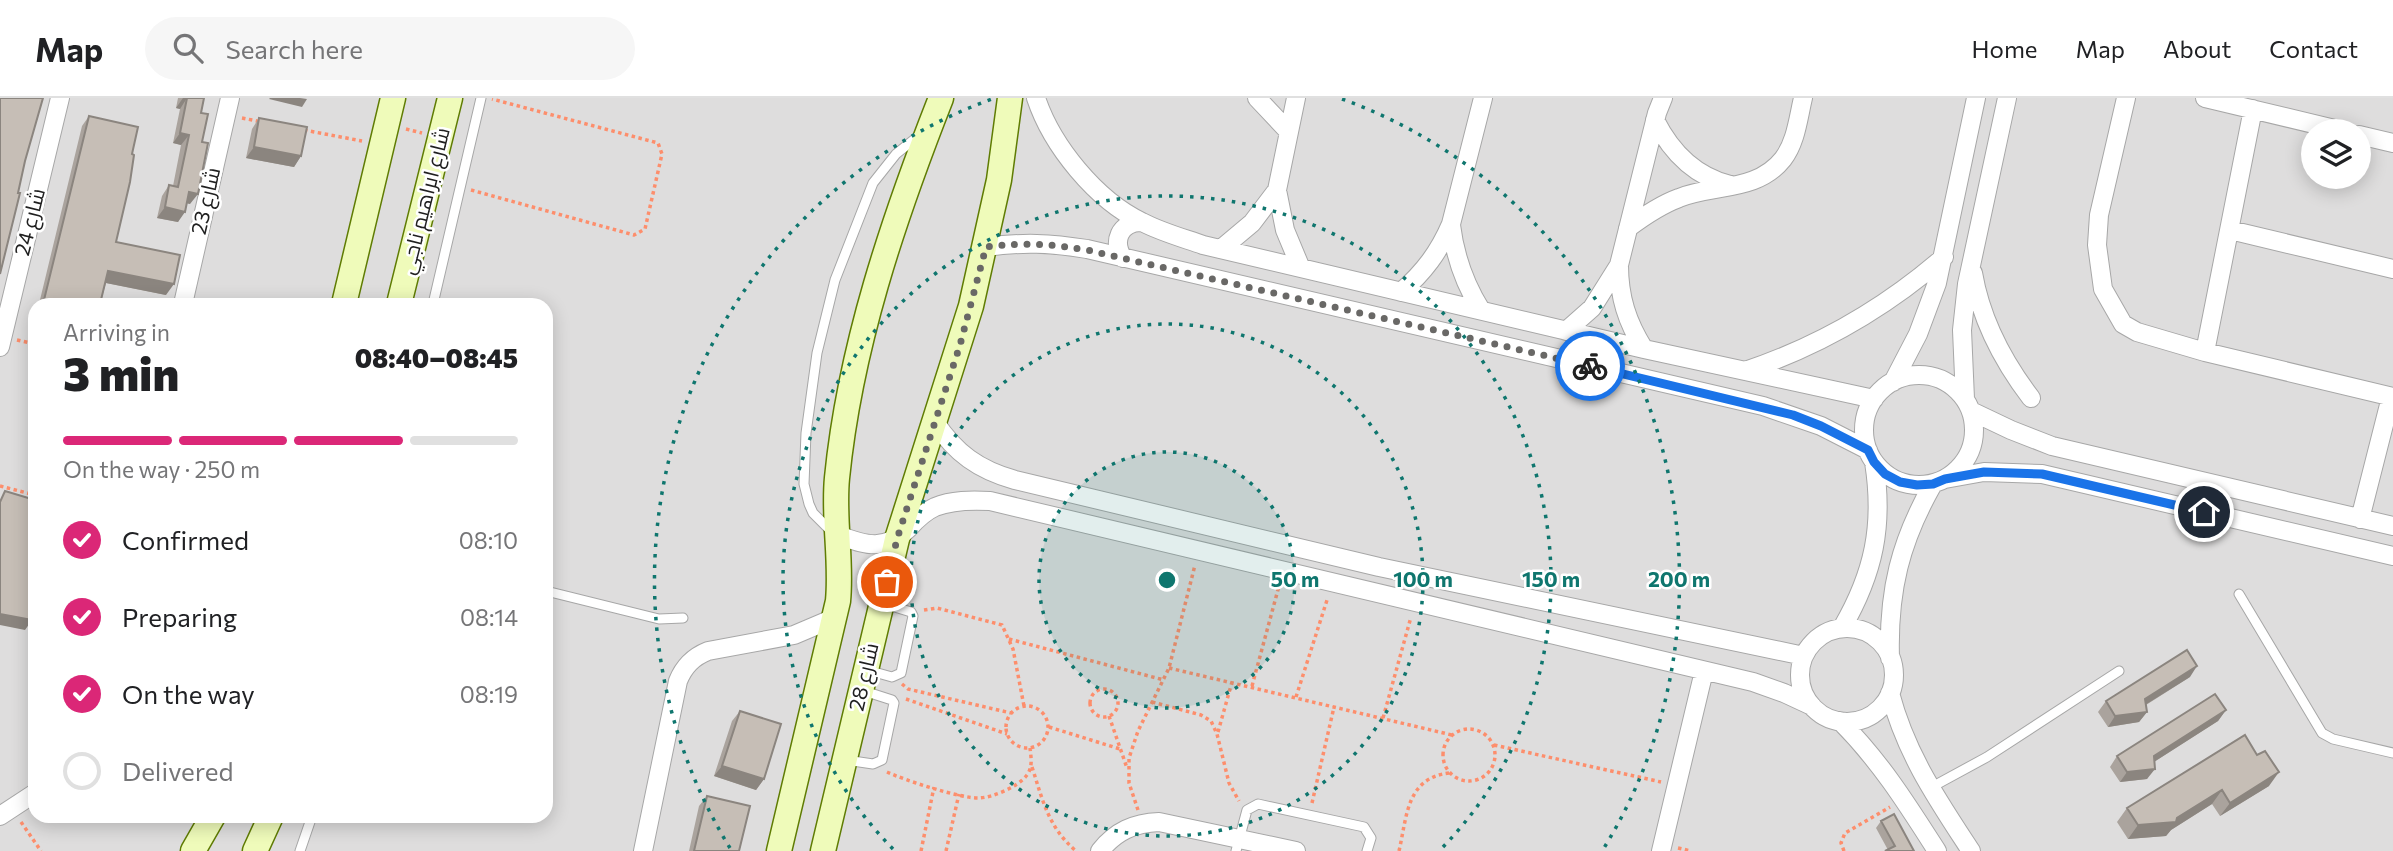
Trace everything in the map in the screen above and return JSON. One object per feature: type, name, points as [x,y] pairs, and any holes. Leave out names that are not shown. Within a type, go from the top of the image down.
[{"type":"street","name":"شارع 24","points":[[0,347],[60,98]]},
{"type":"street","points":[[345,298],[393,98]]},
{"type":"street","name":"شارع ابراهيم ناجي","points":[[401,298],[450,98]]},
{"type":"street","name":"شارع 28","points":[[779,851],[834,618],[840,577],[835,503],[837,476],[856,366],[883,258],[941,98]]},
{"type":"street","name":"شارع 28","points":[[823,851],[897,539],[971,306],[986,247],[999,180],[1010,98]]},
{"type":"street","points":[[1036,98],[1055,139],[1084,176],[1106,197],[1140,222],[1192,242],[1566,331],[1874,400]]},
{"type":"street","points":[[1257,98],[1289,132]]},
{"type":"street","points":[[1296,98],[1277,190],[1285,230],[1300,267]]},
{"type":"street","points":[[1401,292],[1420,275],[1436,254],[1451,223],[1483,98]]},
{"type":"street","points":[[1842,628],[1854,607],[1872,561],[1879,511],[1864,424],[1874,400],[1893,382],[1928,309],[1944,257],[1976,98]]},
{"type":"street","points":[[838,535],[866,544],[887,543],[897,539],[920,516],[934,508],[971,500],[1008,504],[1769,687],[1840,721],[1864,718],[1875,712],[1890,693],[1893,682],[1889,627],[1897,567],[1914,520],[1939,481],[1963,463],[1973,442],[1974,426],[1968,405],[1962,330],[1971,262],[2007,98]]},
{"type":"street","points":[[2126,98],[2099,215],[2097,245],[2103,289],[2123,324],[2137,332],[2205,352],[2392,397],[2360,519]]},
{"type":"street","points":[[2205,98],[2301,121]]},
{"type":"street","points":[[1628,228],[1660,206],[1679,198],[1754,181],[1770,172],[1783,159],[1792,142],[1799,101]]},
{"type":"street","name":"شارع 23","points":[[184,298],[228,106]]},
{"type":"street","points":[[1658,107],[1668,144],[1687,164],[1718,182],[1736,186]]},
{"type":"street","points":[[1644,349],[1634,334],[1624,309],[1619,265],[1658,107]]},
{"type":"street","points":[[2205,352],[2253,109]]},
{"type":"street","points":[[2371,138],[2393,144]]},
{"type":"street","points":[[1221,249],[1252,223],[1277,190]]},
{"type":"street","points":[[1123,258],[1117,246],[1119,234],[1128,225],[1140,222]]},
{"type":"street","points":[[1451,223],[1457,260],[1467,286],[1481,310]]},
{"type":"street","points":[[2230,230],[2393,269]]},
{"type":"street","points":[[986,247],[1046,243],[1123,258],[1763,406],[1821,426],[1871,456],[1885,474],[1900,482],[1917,485],[1994,471],[2042,474],[2393,556]]},
{"type":"street","points":[[1745,371],[1807,348],[1846,328],[1892,299],[1944,257]]},
{"type":"street","points":[[1971,262],[1987,324],[2006,363],[2031,398]]},
{"type":"street","points":[[1566,331],[1591,308],[1619,265]]},
{"type":"street","points":[[1893,382],[1919,376],[1945,382],[1968,405],[2011,430],[2052,446],[2393,526]]},
{"type":"street","points":[[935,422],[946,440],[977,466],[1015,480],[1379,567],[1804,656]]},
{"type":"street","points":[[1008,504],[1015,480]]},
{"type":"street","points":[[1373,592],[1379,567]]},
{"type":"street","points":[[643,851],[678,681],[687,666],[700,654],[708,651],[793,635],[834,618],[850,605],[871,601],[881,603]]},
{"type":"street","points":[[1812,706],[1804,695],[1800,682],[1804,656],[1819,637],[1842,628],[1866,632],[1885,647],[1891,658]]},
{"type":"street","points":[[1661,851],[1704,671]]},
{"type":"street","points":[[1890,693],[1904,740],[1930,788],[1971,851]]},
{"type":"street","points":[[1840,721],[1879,763],[1937,851]]},
{"type":"street","points":[[6,812],[28,798]]},
{"type":"street","points":[[1100,851],[1112,837],[1126,828],[1159,822],[1238,845],[1296,851]]},
{"type":"street","points":[[193,851],[209,823]]},
{"type":"street","points":[[255,851],[268,823]]},
{"type":"lane","points":[[434,298],[481,98]]},
{"type":"lane","points":[[838,535],[828,529],[813,513],[804,484],[806,433],[817,353],[835,280],[873,183],[896,154],[928,130]]},
{"type":"lane","points":[[553,593],[659,619],[683,618]]},
{"type":"lane","points":[[2238,594],[2322,733],[2333,739],[2393,753]]},
{"type":"lane","points":[[863,680],[901,673],[914,616],[911,612],[881,603]]},
{"type":"lane","points":[[1930,788],[1997,751],[2119,671]]},
{"type":"lane","points":[[844,760],[873,764],[882,761],[895,706],[893,701],[863,680]]},
{"type":"lane","points":[[1238,845],[1247,810],[1258,804],[1364,827],[1371,838],[1367,851]]},
{"type":"lane","points":[[300,851],[310,823]]},
{"type":"path","points":[[460,187],[634,235],[645,229],[662,154],[657,143],[490,98]]},
{"type":"path","points":[[228,106],[265,122]]},
{"type":"path","points":[[304,130],[440,137]]},
{"type":"path","points":[[0,486],[28,493]]},
{"type":"path","points":[[1142,823],[1129,783],[1132,746],[1169,668],[1199,549]]},
{"type":"path","points":[[1252,687],[1283,570]]},
{"type":"path","points":[[1296,698],[1332,582]]},
{"type":"path","points":[[1383,718],[1416,602]]},
{"type":"path","points":[[914,616],[920,611],[937,608],[1002,625],[1009,639],[1024,706]]},
{"type":"path","points":[[1009,639],[1164,680]]},
{"type":"path","points":[[1169,668],[1452,734],[1467,728],[1483,732],[1494,745],[1495,761],[1486,775],[1471,781],[1448,773],[1429,778],[1414,793],[1399,851]]},
{"type":"path","points":[[895,676],[908,689],[1011,713],[1024,706],[1038,709],[1048,720],[1049,727],[1043,741],[1030,748],[1016,745],[1007,734],[1006,727],[1011,713]]},
{"type":"path","points":[[1217,734],[1232,682]]},
{"type":"path","points":[[1102,688],[1112,691],[1118,699],[1117,709],[1109,716],[1099,716],[1091,708],[1090,698],[1102,688]]},
{"type":"path","points":[[893,701],[911,700],[1007,734]]},
{"type":"path","points":[[1152,702],[1207,717],[1217,734],[1229,783],[1247,810]]},
{"type":"path","points":[[1309,815],[1334,707]]},
{"type":"path","points":[[1109,716],[1128,770]]},
{"type":"path","points":[[1049,727],[1120,749]]},
{"type":"path","points":[[1448,773],[1443,748],[1452,734]]},
{"type":"path","points":[[1494,745],[1677,785]]},
{"type":"path","points":[[1030,748],[1031,765],[1051,823],[1059,836],[1076,851]]},
{"type":"path","points":[[879,762],[888,772],[976,798],[993,795],[1022,780],[1031,765]]},
{"type":"path","points":[[921,851],[934,787]]},
{"type":"path","points":[[946,851],[959,794]]},
{"type":"path","points":[[1844,851],[1842,843],[1845,833],[1904,799]]},
{"type":"path","points":[[6,812],[41,851]]},
{"type":"shaded area","points":[[0,98],[2393,98],[2393,851],[0,851]]},
{"type":"building","points":[[0,98],[43,98],[25,161],[0,274]]},
{"type":"building","points":[[187,98],[204,98],[201,113],[208,114],[202,142],[208,143],[198,194],[189,192],[185,212],[165,207],[169,185],[178,187],[189,135],[180,133]]},
{"type":"building","points":[[89,116],[138,127],[130,182],[116,242],[180,255],[174,284],[108,271],[101,298],[44,298]]},
{"type":"building","points":[[259,118],[307,127],[301,156],[254,147]]},
{"type":"building","points":[[5,491],[28,498],[28,619],[0,614],[0,502]]},
{"type":"building","points":[[2187,650],[2197,666],[2145,699],[2147,712],[2115,716],[2106,701]]},
{"type":"building","points":[[2215,694],[2226,710],[2154,756],[2155,769],[2127,772],[2117,756]]},
{"type":"building","points":[[740,711],[781,724],[764,779],[722,766]]},
{"type":"building","points":[[2245,735],[2257,755],[2265,751],[2279,772],[2230,803],[2222,790],[2177,818],[2176,822],[2138,825],[2127,808]]},
{"type":"building","points":[[707,796],[750,806],[739,851],[694,851]]},
{"type":"building","points":[[1894,814],[1914,851],[1885,851],[1895,846],[1881,821]]},
{"type":"way so far","points":[[887,582],[897,539],[960,345],[986,247],[1046,243],[1087,250],[1590,366]]},
{"type":"route","points":[[1590,366],[1793,415],[1868,450],[1885,474],[1900,482],[1933,484],[1945,479],[1984,472],[2023,472],[2042,474],[2204,512]]}]
